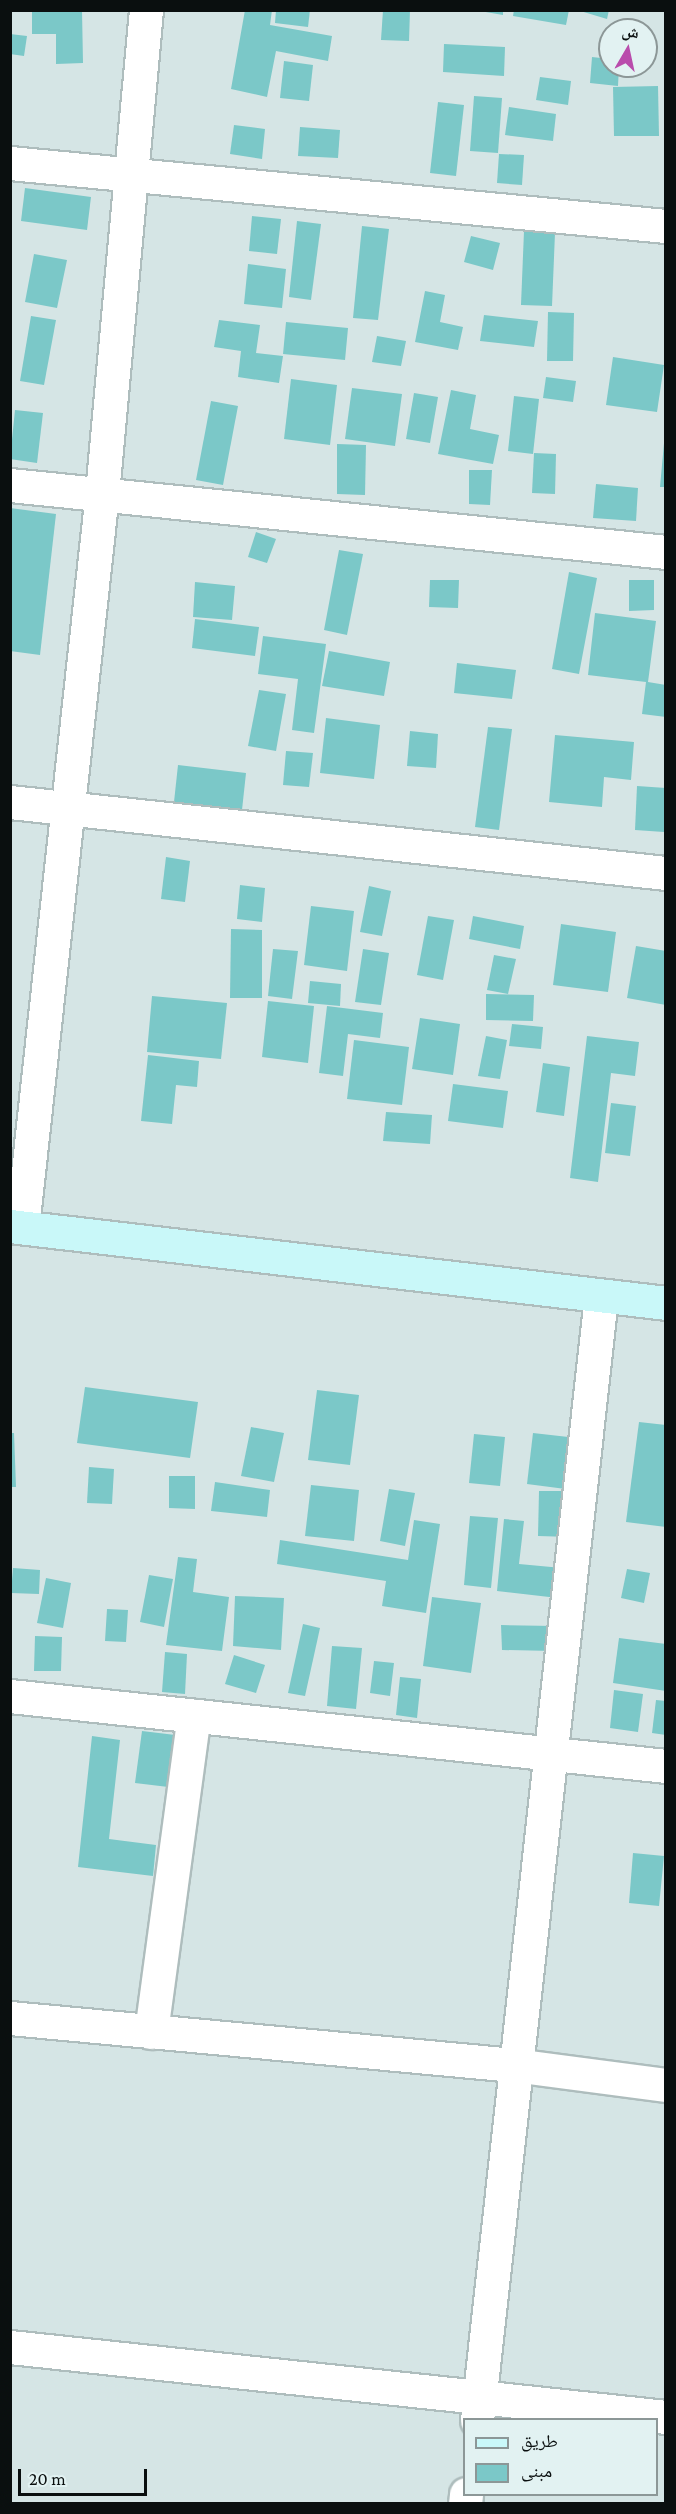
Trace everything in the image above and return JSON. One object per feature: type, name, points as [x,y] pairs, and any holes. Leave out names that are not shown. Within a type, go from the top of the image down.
[{"type":"street","points":[[147,10],[102,493],[16,1227],[666,1303]]},
{"type":"street","points":[[10,163],[666,226]]},
{"type":"street","points":[[10,485],[666,552]]},
{"type":"street","points":[[10,802],[67,806],[666,873]]},
{"type":"street","points":[[479,2409],[514,2065],[601,1296]]},
{"type":"street","points":[[10,1696],[666,1766]]},
{"type":"street","points":[[151,2032],[194,1716]]},
{"type":"street","points":[[10,2018],[514,2065],[666,2085]]},
{"type":"street","points":[[10,2347],[479,2409],[666,2417]]},
{"type":"building","points":[[32,10],[82,10],[83,63],[56,64],[56,34],[32,34]]},
{"type":"building","points":[[245,10],[272,10],[270,25],[332,36],[328,61],[276,51],[267,97],[231,89]]},
{"type":"building","points":[[276,10],[310,10],[308,27],[275,23]]},
{"type":"building","points":[[383,10],[410,10],[409,41],[381,40]]},
{"type":"building","points":[[474,10],[503,10],[503,15]]},
{"type":"building","points":[[514,10],[569,10],[566,25],[513,16]]},
{"type":"building","points":[[577,10],[609,10],[607,18]]},
{"type":"building","points":[[10,34],[27,36],[24,56],[10,54]]},
{"type":"building","points":[[444,44],[505,47],[504,76],[443,72]]},
{"type":"building","points":[[592,57],[598,58],[598,78],[618,78],[618,86],[590,83]]},
{"type":"building","points":[[284,61],[313,65],[309,101],[280,98]]},
{"type":"building","points":[[540,77],[571,81],[568,105],[536,100]]},
{"type":"building","points":[[658,86],[659,136],[614,136],[613,87]]},
{"type":"building","points":[[474,96],[502,98],[498,153],[470,151]]},
{"type":"building","points":[[438,102],[464,105],[456,176],[430,173]]},
{"type":"building","points":[[509,107],[556,114],[553,141],[505,135]]},
{"type":"building","points":[[234,125],[265,129],[262,159],[230,154]]},
{"type":"building","points":[[300,127],[340,130],[338,158],[298,156]]},
{"type":"building","points":[[499,154],[524,155],[522,185],[497,183]]},
{"type":"building","points":[[25,188],[91,197],[87,230],[21,221]]},
{"type":"building","points":[[252,216],[281,219],[277,254],[249,251]]},
{"type":"building","points":[[297,221],[321,224],[311,300],[289,297]]},
{"type":"building","points":[[362,226],[389,229],[378,320],[353,318]]},
{"type":"building","points":[[524,231],[555,233],[552,306],[521,305]]},
{"type":"building","points":[[471,236],[500,243],[493,270],[464,262]]},
{"type":"building","points":[[34,254],[67,260],[57,308],[25,302]]},
{"type":"building","points":[[248,264],[286,269],[282,308],[244,304]]},
{"type":"building","points":[[425,291],[445,295],[440,322],[463,327],[458,350],[415,342]]},
{"type":"building","points":[[548,312],[574,313],[573,361],[547,361]]},
{"type":"building","points":[[484,315],[538,321],[534,347],[480,341]]},
{"type":"building","points":[[31,316],[56,320],[44,385],[20,381]]},
{"type":"building","points":[[219,320],[260,325],[256,353],[283,356],[279,383],[238,377],[241,351],[214,347]]},
{"type":"building","points":[[286,322],[348,328],[345,360],[283,354]]},
{"type":"building","points":[[377,336],[406,341],[401,366],[372,362]]},
{"type":"building","points":[[613,357],[664,365],[657,412],[606,405]]},
{"type":"building","points":[[546,377],[576,381],[573,402],[543,398]]},
{"type":"building","points":[[291,379],[337,385],[330,445],[284,439]]},
{"type":"building","points":[[352,388],[402,394],[395,446],[345,439]]},
{"type":"building","points":[[451,390],[476,395],[470,429],[499,435],[493,464],[438,454]]},
{"type":"building","points":[[414,393],[438,397],[430,443],[406,439]]},
{"type":"building","points":[[514,396],[539,399],[533,454],[508,451]]},
{"type":"building","points":[[211,401],[238,406],[223,485],[196,480]]},
{"type":"building","points":[[15,410],[43,413],[37,463],[10,459]]},
{"type":"building","points":[[664,443],[666,443],[666,487],[660,487]]},
{"type":"building","points":[[337,444],[366,445],[365,495],[337,494]]},
{"type":"building","points":[[534,453],[556,454],[555,494],[532,493]]},
{"type":"building","points":[[469,470],[492,470],[490,505],[469,504]]},
{"type":"building","points":[[596,484],[638,488],[636,521],[593,518]]},
{"type":"building","points":[[10,508],[56,514],[40,655],[10,651]]},
{"type":"building","points":[[256,532],[276,539],[267,563],[248,557]]},
{"type":"building","points":[[339,550],[363,554],[347,635],[324,630]]},
{"type":"building","points":[[569,572],[597,578],[579,674],[552,669]]},
{"type":"building","points":[[430,580],[459,580],[458,608],[429,607]]},
{"type":"building","points":[[629,580],[654,580],[654,610],[629,611]]},
{"type":"building","points":[[195,582],[235,586],[232,620],[193,617]]},
{"type":"building","points":[[595,613],[656,621],[648,682],[666,685],[666,717],[642,714],[646,682],[588,675]]},
{"type":"building","points":[[195,619],[259,627],[255,656],[192,648]]},
{"type":"building","points":[[263,636],[326,644],[314,733],[292,730],[298,679],[258,674]]},
{"type":"building","points":[[329,651],[390,662],[384,696],[322,686]]},
{"type":"building","points":[[457,663],[516,670],[512,699],[454,693]]},
{"type":"building","points":[[259,690],[286,694],[276,751],[248,746]]},
{"type":"building","points":[[326,718],[380,725],[374,779],[320,773]]},
{"type":"building","points":[[488,727],[512,729],[499,830],[475,827]]},
{"type":"building","points":[[410,731],[438,734],[436,768],[407,766]]},
{"type":"building","points":[[555,735],[634,742],[631,780],[604,777],[602,807],[549,802]]},
{"type":"building","points":[[286,751],[313,753],[309,787],[283,785]]},
{"type":"building","points":[[178,765],[246,773],[242,810],[174,802]]},
{"type":"building","points":[[637,786],[666,788],[664,832],[635,830]]},
{"type":"building","points":[[166,857],[190,861],[185,902],[161,899]]},
{"type":"building","points":[[240,885],[265,888],[262,922],[237,919]]},
{"type":"building","points":[[369,886],[391,891],[382,936],[360,932]]},
{"type":"building","points":[[311,906],[354,911],[347,971],[304,965]]},
{"type":"building","points":[[428,916],[454,920],[443,980],[417,975]]},
{"type":"building","points":[[473,916],[524,926],[520,949],[469,939]]},
{"type":"building","points":[[561,924],[616,932],[608,992],[553,985]]},
{"type":"building","points":[[231,929],[262,930],[262,998],[230,998]]},
{"type":"building","points":[[636,946],[666,951],[666,1005],[627,998]]},
{"type":"building","points":[[273,949],[298,951],[292,999],[268,996]]},
{"type":"building","points":[[363,949],[389,953],[381,1005],[355,1002]]},
{"type":"building","points":[[494,955],[516,959],[508,994],[487,990]]},
{"type":"building","points":[[310,981],[341,984],[340,1006],[308,1003]]},
{"type":"building","points":[[486,994],[534,995],[533,1021],[486,1020]]},
{"type":"building","points":[[152,996],[227,1003],[221,1059],[147,1052]]},
{"type":"building","points":[[268,1001],[314,1006],[308,1063],[262,1057]]},
{"type":"building","points":[[327,1006],[383,1013],[380,1038],[348,1034],[343,1076],[319,1073]]},
{"type":"building","points":[[420,1018],[460,1024],[453,1075],[412,1069]]},
{"type":"building","points":[[512,1024],[543,1027],[541,1049],[509,1046]]},
{"type":"building","points":[[486,1036],[507,1040],[500,1079],[478,1076]]},
{"type":"building","points":[[587,1036],[639,1042],[635,1076],[611,1073],[598,1182],[570,1178]]},
{"type":"building","points":[[354,1040],[409,1047],[402,1105],[347,1099]]},
{"type":"building","points":[[148,1055],[199,1061],[197,1087],[176,1085],[172,1124],[141,1121]]},
{"type":"building","points":[[543,1063],[570,1067],[564,1116],[536,1112]]},
{"type":"building","points":[[453,1084],[508,1091],[503,1128],[448,1121]]},
{"type":"building","points":[[611,1103],[636,1106],[630,1156],[605,1153]]},
{"type":"building","points":[[386,1112],[432,1115],[430,1144],[383,1141]]},
{"type":"building","points":[[85,1387],[198,1402],[190,1458],[77,1443]]},
{"type":"building","points":[[317,1390],[359,1395],[350,1465],[308,1460]]},
{"type":"building","points":[[639,1422],[666,1425],[666,1527],[626,1522]]},
{"type":"building","points":[[251,1427],[284,1433],[274,1482],[241,1476]]},
{"type":"building","points":[[10,1433],[14,1433],[16,1487],[10,1487]]},
{"type":"building","points":[[533,1433],[586,1439],[581,1491],[527,1484]]},
{"type":"building","points":[[474,1434],[505,1437],[500,1486],[469,1483]]},
{"type":"building","points":[[89,1467],[114,1469],[112,1504],[87,1503]]},
{"type":"building","points":[[169,1476],[195,1476],[195,1509],[169,1508]]},
{"type":"building","points":[[215,1482],[270,1490],[267,1517],[211,1511]]},
{"type":"building","points":[[311,1485],[359,1490],[354,1541],[305,1536]]},
{"type":"building","points":[[389,1489],[415,1493],[405,1546],[380,1541]]},
{"type":"building","points":[[539,1491],[572,1491],[571,1537],[538,1536]]},
{"type":"building","points":[[470,1516],[498,1518],[491,1588],[464,1585]]},
{"type":"building","points":[[504,1519],[524,1521],[519,1564],[562,1568],[558,1598],[497,1591]]},
{"type":"building","points":[[414,1520],[440,1524],[426,1613],[382,1606],[386,1581],[277,1564],[280,1540],[408,1560]]},
{"type":"building","points":[[178,1557],[197,1559],[193,1592],[229,1597],[222,1651],[166,1645]]},
{"type":"building","points":[[13,1568],[40,1570],[39,1594],[11,1593]]},
{"type":"building","points":[[627,1569],[650,1573],[644,1603],[621,1598]]},
{"type":"building","points":[[149,1575],[173,1579],[164,1627],[140,1622]]},
{"type":"building","points":[[46,1578],[71,1583],[63,1628],[37,1623]]},
{"type":"building","points":[[235,1596],[284,1598],[281,1650],[233,1646]]},
{"type":"building","points":[[432,1597],[481,1603],[471,1673],[423,1666]]},
{"type":"building","points":[[107,1609],[128,1610],[126,1642],[105,1641]]},
{"type":"building","points":[[303,1624],[320,1628],[305,1696],[288,1693]]},
{"type":"building","points":[[501,1625],[554,1626],[554,1651],[502,1650]]},
{"type":"building","points":[[35,1636],[62,1637],[61,1671],[34,1671]]},
{"type":"building","points":[[619,1638],[666,1644],[666,1691],[613,1683]]},
{"type":"building","points":[[332,1646],[362,1648],[356,1709],[327,1706]]},
{"type":"building","points":[[165,1652],[187,1654],[185,1694],[162,1692]]},
{"type":"building","points":[[234,1655],[265,1665],[256,1693],[225,1684]]},
{"type":"building","points":[[374,1661],[394,1663],[390,1696],[370,1693]]},
{"type":"building","points":[[400,1677],[421,1679],[417,1718],[396,1715]]},
{"type":"building","points":[[614,1690],[643,1694],[638,1732],[610,1728]]},
{"type":"building","points":[[656,1700],[666,1701],[666,1735],[652,1733]]},
{"type":"building","points":[[142,1731],[192,1737],[185,1789],[135,1783]]},
{"type":"building","points":[[92,1736],[120,1740],[109,1839],[156,1845],[153,1876],[78,1867]]},
{"type":"building","points":[[633,1853],[664,1856],[659,1906],[629,1903]]}]
